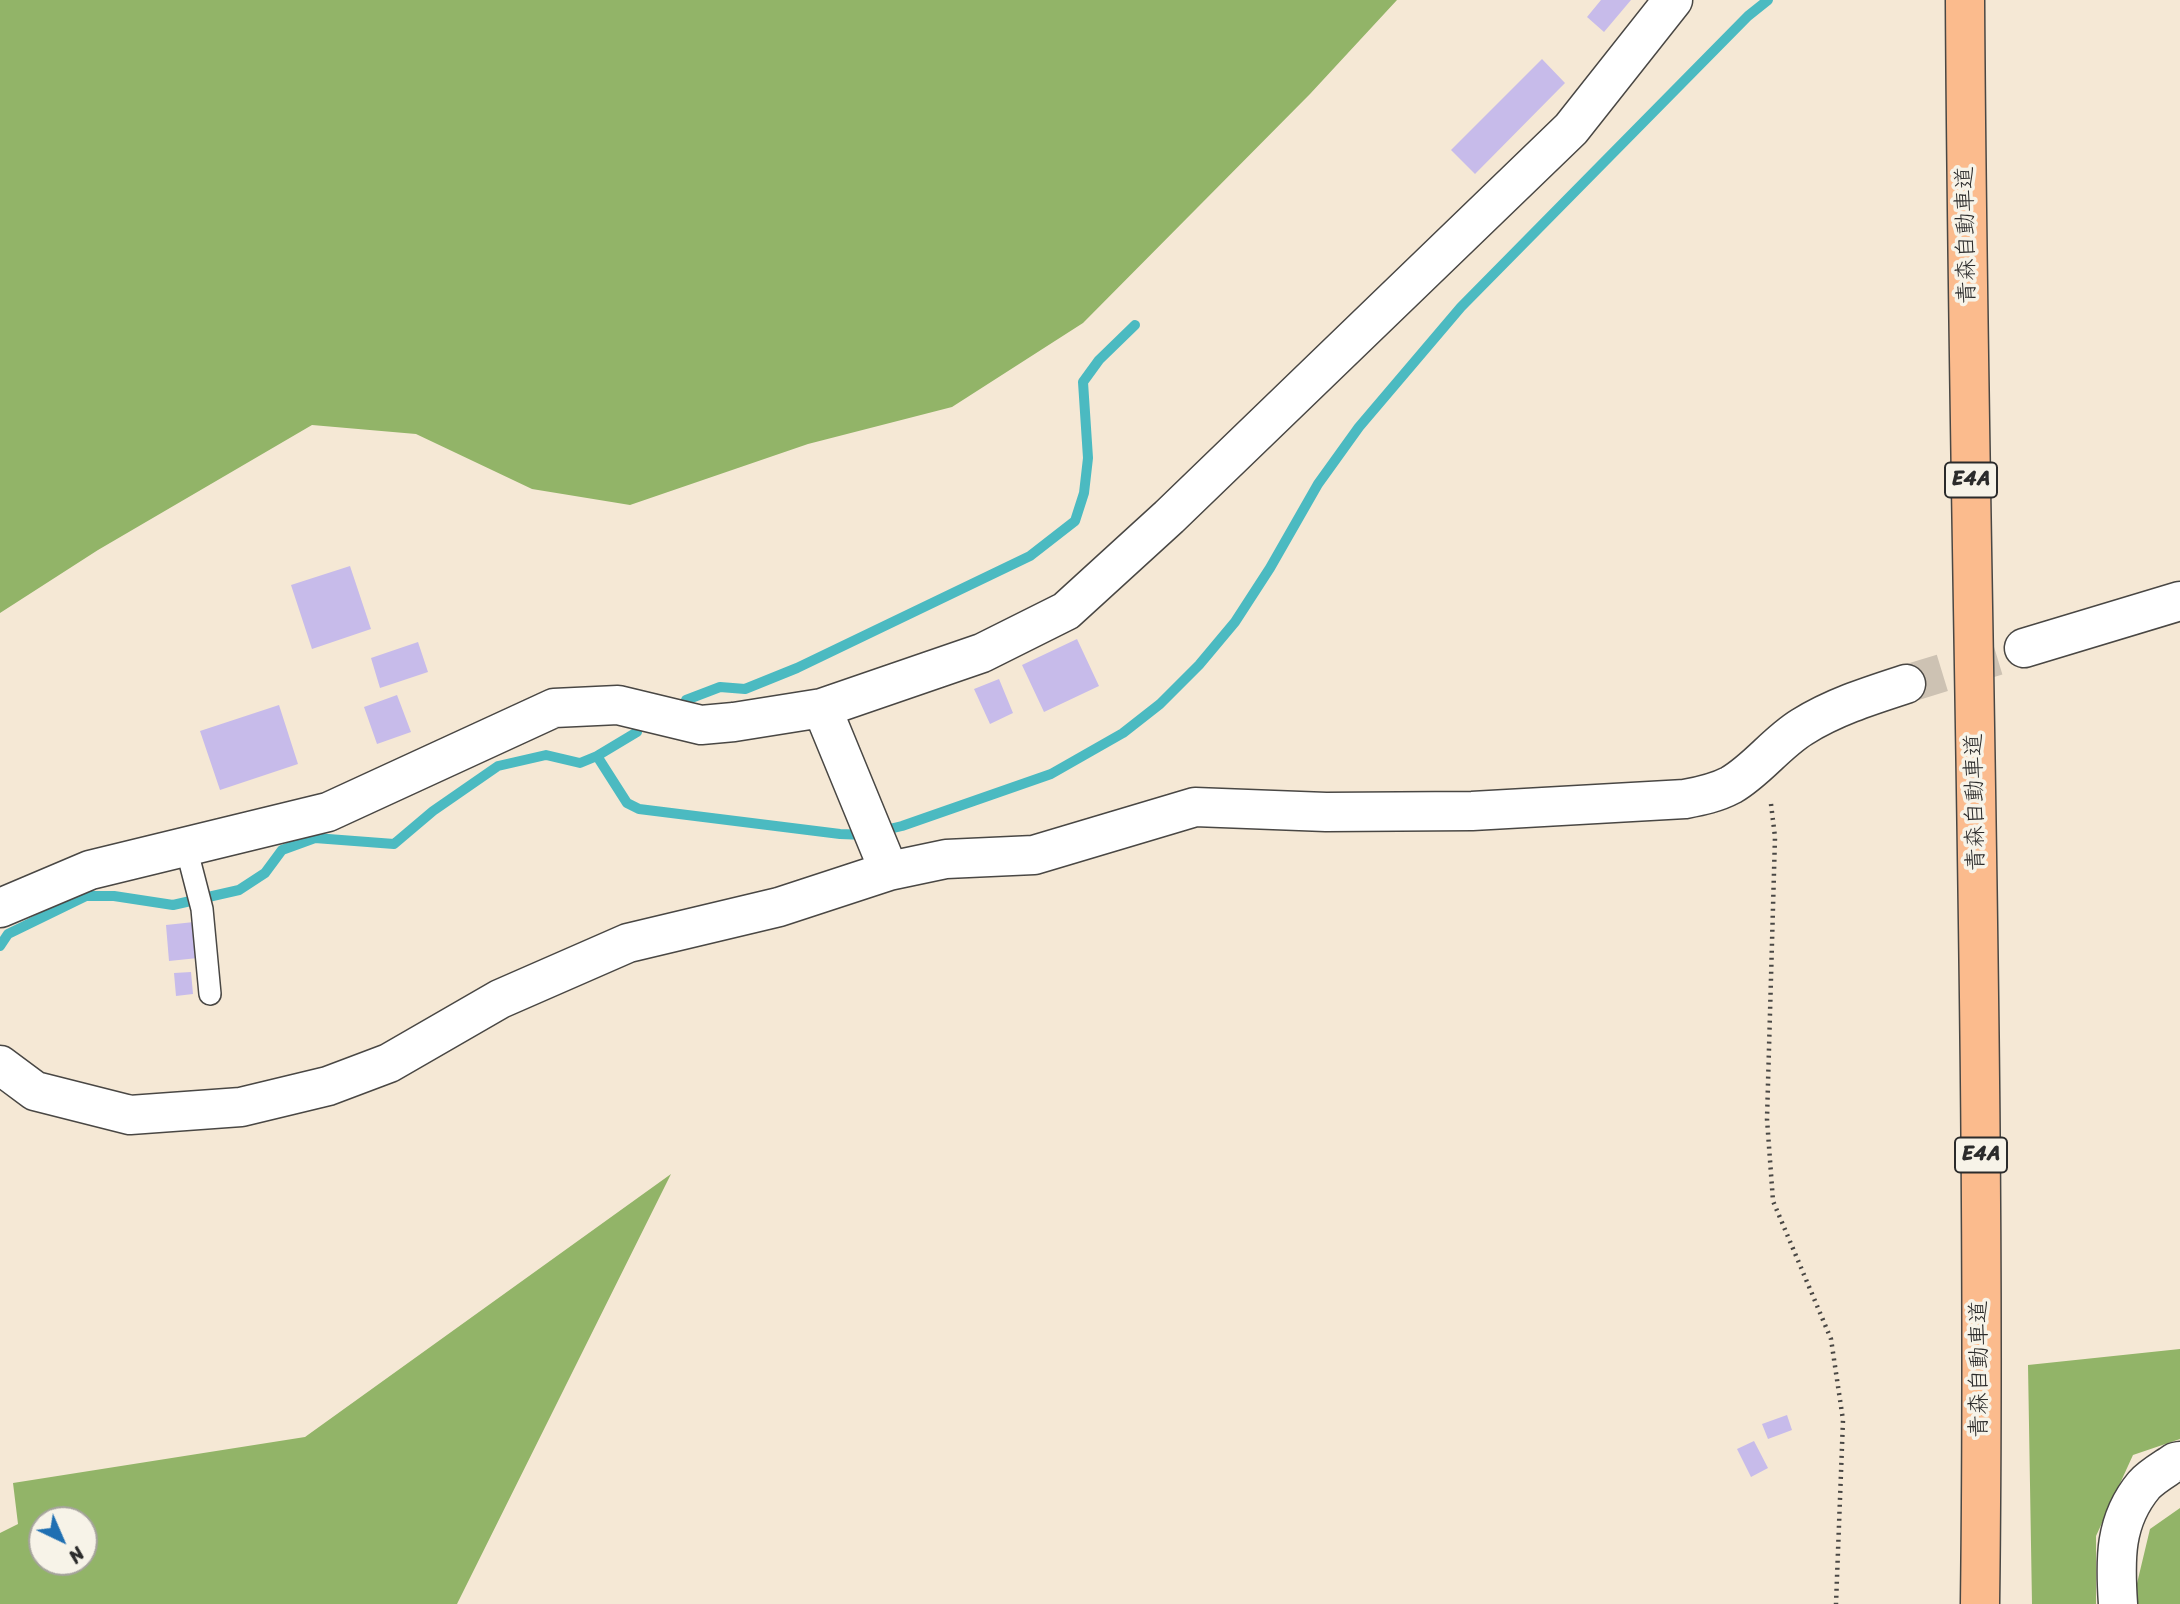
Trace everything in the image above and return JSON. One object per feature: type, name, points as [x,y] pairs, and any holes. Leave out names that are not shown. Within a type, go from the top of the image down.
[{"type":"highway","name":"青森自動車道","points":[[1965,0],[1966,255],[1975,610],[1981,1133],[1980,1604]]},
{"type":"street","points":[[0,908],[90,870],[328,812],[554,708],[618,705],[701,725],[821,708],[982,653],[1066,611],[1169,517],[1571,129],[1674,0]]},
{"type":"street","points":[[2024,648],[2180,601]]},
{"type":"street","points":[[0,1065],[35,1091],[130,1115],[241,1107],[328,1086],[389,1063],[500,999],[628,943],[779,907],[883,857],[946,859],[1034,855],[1195,807],[1326,812],[1472,811],[1685,799],[1713,793],[1733,784],[1779,744],[1840,706],[1906,684]]},
{"type":"street","points":[[821,708],[883,857]]},
{"type":"street","points":[[2118,1604],[2115,1562],[2123,1517],[2145,1483],[2180,1461]]},
{"type":"lane","points":[[186,847],[199,899],[210,994]]},
{"type":"path","points":[[1758,763],[1770,797],[1776,837],[1768,1119],[1773,1201],[1831,1339],[1843,1420],[1836,1604]]},
{"type":"green space","points":[[0,0],[1397,0],[1310,94],[1083,323],[952,407],[808,444],[630,505],[532,489],[416,434],[312,425],[98,550],[0,613]]},
{"type":"green space","points":[[671,1174],[457,1604],[0,1604],[0,1533],[18,1524],[13,1483],[305,1437]]},
{"type":"green space","points":[[2180,1349],[2180,1439],[2133,1455],[2096,1536],[2096,1604],[2032,1604],[2028,1365]]},
{"type":"green space","points":[[2180,1508],[2180,1604],[2135,1604],[2134,1596],[2150,1529]]},
{"type":"building","points":[[1601,0],[1631,0],[1604,32],[1587,17]]},
{"type":"building","points":[[1542,59],[1565,83],[1475,174],[1451,150]]},
{"type":"building","points":[[350,566],[371,629],[312,649],[291,585]]},
{"type":"building","points":[[1077,639],[1099,686],[1044,712],[1022,665]]},
{"type":"building","points":[[418,642],[428,672],[380,688],[371,658]]},
{"type":"building","points":[[999,679],[1013,713],[990,724],[974,689]]},
{"type":"building","points":[[397,695],[411,732],[377,744],[364,707]]},
{"type":"building","points":[[279,705],[298,764],[220,790],[200,731]]},
{"type":"building","points":[[194,922],[198,958],[169,961],[166,925]]},
{"type":"building","points":[[191,972],[193,994],[176,996],[174,973]]},
{"type":"building","points":[[1787,1415],[1792,1430],[1768,1439],[1762,1424]]},
{"type":"building","points":[[1754,1441],[1768,1468],[1751,1477],[1737,1449]]},
{"type":"waterway","points":[[881,831],[1051,774],[1123,733],[1160,704],[1199,665],[1235,622],[1270,568],[1318,484],[1359,427],[1461,307],[1748,16],[1768,0]]},
{"type":"waterway","points":[[686,700],[720,687],[745,689],[797,668],[1030,556],[1075,521],[1084,493],[1088,458],[1083,382],[1099,360],[1135,325]]},
{"type":"waterway","points":[[597,756],[637,732]]},
{"type":"waterway","points":[[0,946],[8,934],[86,896],[114,896],[173,905],[239,890],[265,873],[282,850],[315,838],[394,844],[433,811],[498,766],[546,755],[580,763],[597,756],[627,803],[639,809],[866,835]]},
{"type":"tunnel","points":[[1906,684],[2024,648]]}]
